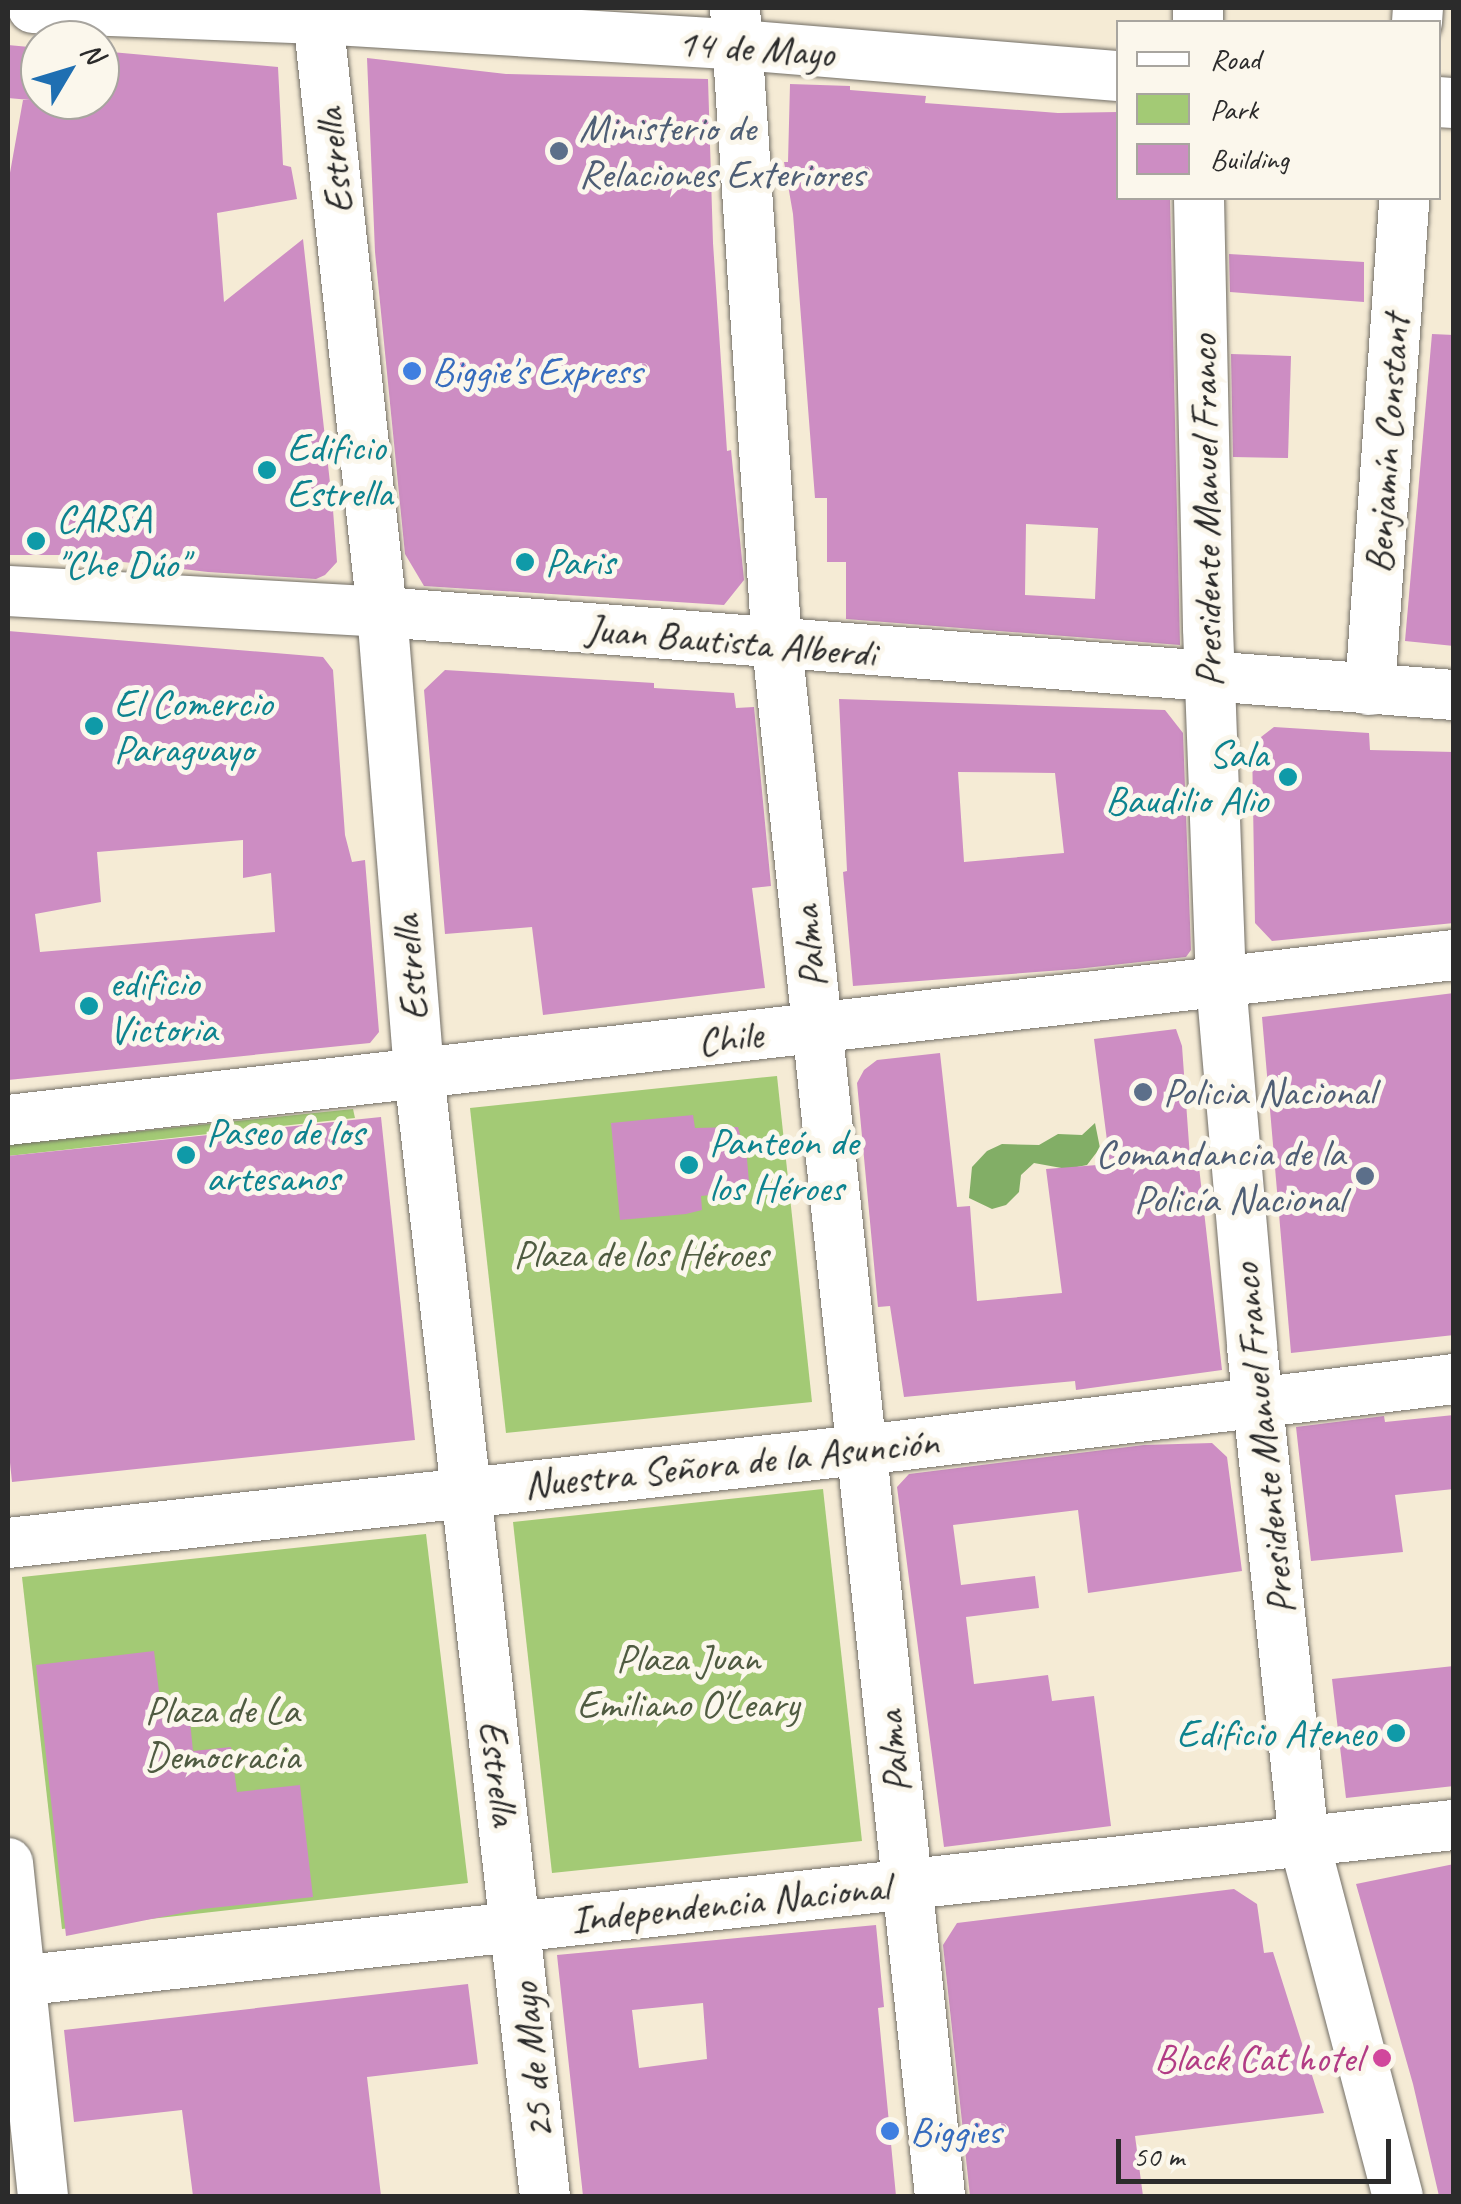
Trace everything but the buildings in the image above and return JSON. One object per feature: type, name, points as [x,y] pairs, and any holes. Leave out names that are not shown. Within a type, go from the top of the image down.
[{"type":"street","name":"14 de Mayo","points":[[33,8],[737,26],[1116,76]]},
{"type":"street","name":"Estrella","points":[[318,13],[382,612],[420,1073],[464,1492],[518,1926]]},
{"type":"street","name":"Palma","points":[[737,26],[777,645],[860,1448],[914,1883],[940,2196]]},
{"type":"street","name":"Presidente Manuel Franco","points":[[1199,200],[1221,982],[1258,1401],[1304,1841],[1398,2196]]},
{"type":"street","name":"Benjamín Constant","points":[[1370,690],[1404,200]]},
{"type":"street","name":"Juan Bautista Alberdi","points":[[8,591],[382,612],[1454,695]]},
{"type":"street","name":"Chile","points":[[8,1120],[1454,955]]},
{"type":"street","name":"Nuestra Señora de la Asunción","points":[[8,1543],[1454,1379]]},
{"type":"street","name":"Independencia Nacional","points":[[14,1981],[1454,1824]]},
{"type":"street","points":[[8,1863],[14,1981],[43,2196]]},
{"type":"street","name":"25 de Mayo","points":[[518,1926],[545,2196]]},
{"type":"green space","name":"Plaza de los Héroes","points":[[777,1076],[812,1402],[506,1433],[470,1108]]},
{"type":"green space","points":[[353,1109],[355,1118],[8,1156],[8,1145]]},
{"type":"green space","points":[[1095,1123],[1100,1148],[1087,1165],[1067,1169],[1034,1163],[1021,1175],[1019,1192],[1006,1205],[992,1209],[969,1198],[972,1167],[987,1151],[1002,1144],[1039,1145],[1058,1134],[1082,1135]]},
{"type":"green space","name":"Plaza Juan Emiliano O'Leary","points":[[823,1489],[862,1841],[552,1873],[513,1522]]},
{"type":"green space","name":"Plaza de La Democracia","points":[[426,1534],[468,1883],[62,1929],[22,1577]]},
{"type":"place","name":"Ministerio de Relaciones Exteriores","points":[[559,151]]},
{"type":"place","name":"Biggie's Express","points":[[412,371]]},
{"type":"place","name":"Edificio Estrella","points":[[267,470]]},
{"type":"place","name":"CARSA \"Che Dúo\"","points":[[36,541]]},
{"type":"place","name":"Paris","points":[[525,562]]},
{"type":"place","name":"El Comercio Paraguayo","points":[[94,726]]},
{"type":"place","name":"Sala Baudilio Alio","points":[[1288,777]]},
{"type":"place","name":"edificio Victoria","points":[[89,1006]]},
{"type":"place","name":"Policia Nacional","points":[[1143,1092]]},
{"type":"place","name":"Paseo de los artesanos","points":[[186,1155]]},
{"type":"place","name":"Panteón de los Héroes","points":[[689,1165]]},
{"type":"place","name":"Comandancia de la Policía Nacional","points":[[1365,1176]]},
{"type":"place","name":"Edificio Ateneo","points":[[1396,1733]]},
{"type":"place","name":"Black Cat hotel","points":[[1382,2058]]},
{"type":"place","name":"Biggies","points":[[890,2131]]}]
